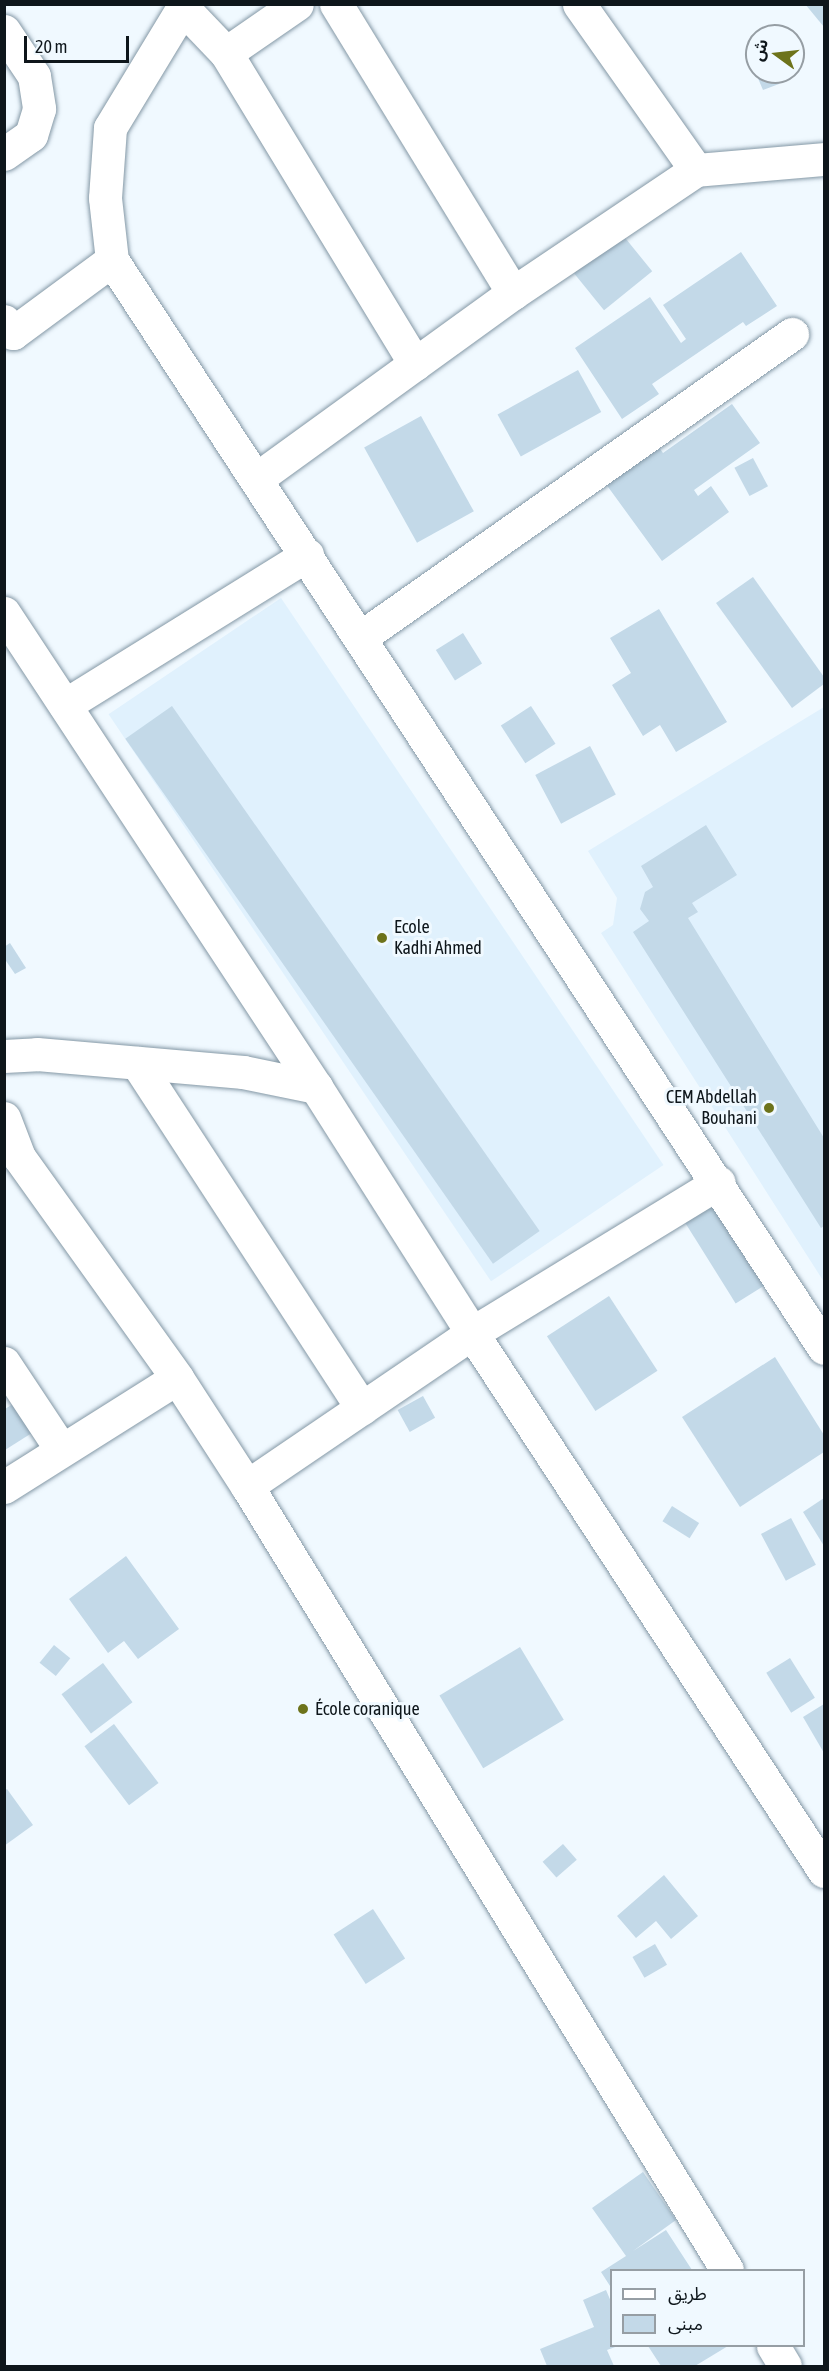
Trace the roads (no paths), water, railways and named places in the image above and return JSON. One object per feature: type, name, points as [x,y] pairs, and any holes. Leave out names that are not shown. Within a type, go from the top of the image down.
[{"type":"street","points":[[226,53],[297,4]]},
{"type":"street","points":[[336,4],[513,293]]},
{"type":"street","points":[[579,4],[696,170]]},
{"type":"street","points":[[415,364],[226,53],[184,6],[110,128],[105,198],[112,260],[719,1182],[825,1348]]},
{"type":"street","points":[[4,31],[34,76],[39,109],[31,135],[4,154]]},
{"type":"street","points":[[256,479],[513,293],[696,170],[825,159]]},
{"type":"street","points":[[4,321],[13,333],[112,260]]},
{"type":"street","points":[[361,638],[792,334]]},
{"type":"street","points":[[65,705],[307,555]]},
{"type":"street","points":[[4,613],[316,1086],[472,1333],[825,1871]]},
{"type":"street","points":[[4,1056],[37,1054],[243,1072],[316,1086]]},
{"type":"street","points":[[137,1063],[362,1408]]},
{"type":"street","points":[[4,1118],[19,1157],[177,1378],[247,1486],[726,2269]]},
{"type":"street","points":[[247,1486],[472,1333],[719,1182]]},
{"type":"street","points":[[4,1363],[61,1449]]},
{"type":"street","points":[[4,1487],[177,1378]]},
{"type":"street","points":[[774,2347],[786,2367]]},
{"type":"place","name":"Ecole Kadhi Ahmed","points":[[382,938]]},
{"type":"place","name":"CEM Abdellah Bouhani","points":[[769,1108]]},
{"type":"place","name":"École coranique","points":[[303,1709]]}]
